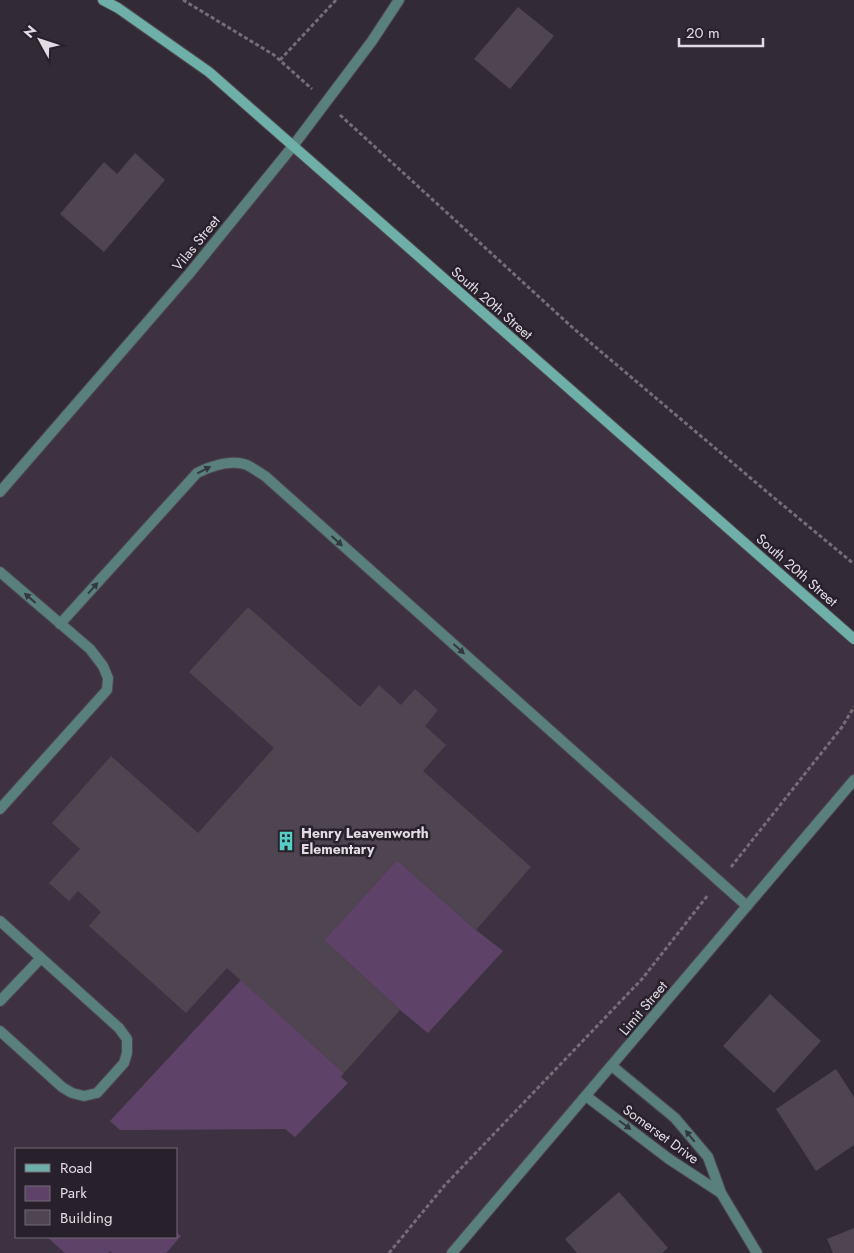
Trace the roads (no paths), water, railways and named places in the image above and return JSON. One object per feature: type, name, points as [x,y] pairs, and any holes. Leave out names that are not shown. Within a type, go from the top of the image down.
[{"type":"main road","name":"South 20th Street","points":[[103,0],[118,8],[208,72],[854,639]]},
{"type":"street","name":"Vilas Street","points":[[0,492],[189,274],[293,146],[372,41],[398,0]]},
{"type":"street","points":[[60,624],[197,473],[210,466],[231,462],[245,464],[265,476],[747,906]]},
{"type":"street","points":[[0,572],[90,649],[103,666],[108,678],[107,690],[0,809]]},
{"type":"street","name":"Limit Street","points":[[452,1253],[854,780]]},
{"type":"street","points":[[0,921],[119,1028],[127,1039],[127,1053],[124,1063],[97,1093],[84,1096],[72,1093],[62,1087],[0,1031]]},
{"type":"street","points":[[0,1001],[41,958]]},
{"type":"street","name":"Somerset Drive","points":[[612,1066],[675,1118],[708,1157],[720,1193],[757,1253]]},
{"type":"street","name":"Somerset Drive","points":[[586,1096],[669,1158],[720,1193]]},
{"type":"place","name":"Henry Leavenworth Elementary","points":[[286,841]]}]
